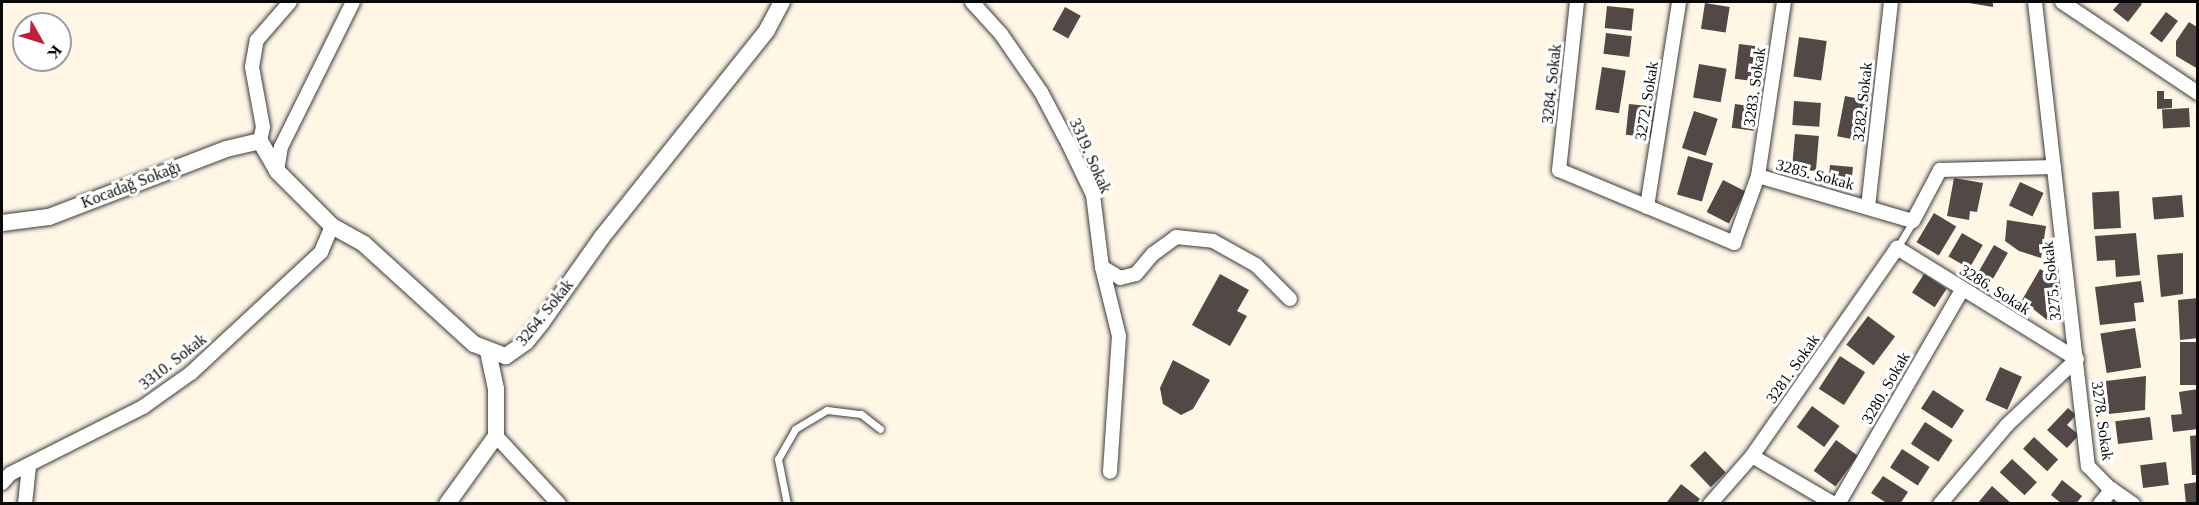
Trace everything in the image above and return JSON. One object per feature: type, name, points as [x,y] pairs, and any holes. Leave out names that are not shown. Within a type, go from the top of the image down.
[{"type":"street","points":[[290,2],[257,40],[252,67],[263,126],[260,141],[277,171],[332,226],[354,236],[474,344],[488,350],[496,388],[496,436],[447,504]]},
{"type":"street","points":[[277,171],[281,147],[353,2]]},
{"type":"street","name":"3319. Sokak","points":[[972,2],[1001,34],[1041,92],[1093,195],[1102,267],[1119,336],[1110,472]]},
{"type":"street","name":"3284. Sokak","points":[[1559,170],[1577,2]]},
{"type":"street","name":"3272. Sokak","points":[[1647,207],[1679,2]]},
{"type":"street","name":"3283. Sokak","points":[[1758,176],[1784,2]]},
{"type":"street","name":"3282. Sokak","points":[[1868,207],[1891,2]]},
{"type":"street","name":"3275. Sokak","points":[[2035,2],[2077,359]]},
{"type":"street","points":[[2062,2],[2198,93]]},
{"type":"street","name":"3264. Sokak","points":[[488,350],[506,356],[526,342],[602,237],[767,30],[779,3]]},
{"type":"street","name":"Kocadağ Sokağı","points":[[2,223],[49,217],[226,149],[260,141]]},
{"type":"street","points":[[1913,221],[1940,170],[2054,167]]},
{"type":"street","name":"3285. Sokak","points":[[1559,170],[1734,243],[1758,176],[1913,221]]},
{"type":"street","name":"3310. Sokak","points":[[2,483],[10,474],[143,407],[191,373],[321,252],[332,226]]},
{"type":"street","points":[[1102,267],[1120,278],[1136,274],[1153,254],[1176,237],[1213,241],[1256,265],[1290,299]]},
{"type":"street","name":"3286. Sokak","points":[[1897,248],[2077,359]]},
{"type":"street","name":"3281. Sokak","points":[[1710,504],[1752,456],[1897,248]]},
{"type":"street","name":"3280. Sokak","points":[[1836,504],[1962,290]]},
{"type":"street","points":[[1940,504],[2007,425],[2077,359]]},
{"type":"street","name":"3278. Sokak","points":[[2077,359],[2088,466],[2112,489],[2133,504]]},
{"type":"street","points":[[496,436],[559,504]]},
{"type":"street","points":[[1752,456],[1836,504]]},
{"type":"street","points":[[25,504],[29,465]]},
{"type":"street","points":[[2100,504],[2112,489]]},
{"type":"lane","points":[[1897,248],[1913,221]]},
{"type":"lane","points":[[787,504],[778,459],[795,429],[827,410],[861,414],[880,429]]},
{"type":"building","points":[[1963,2],[1993,2],[1993,7]]},
{"type":"building","points":[[2120,2],[2142,4],[2128,22],[2113,10]]},
{"type":"building","points":[[1705,3],[1730,7],[1726,33],[1701,29]]},
{"type":"building","points":[[1607,6],[1634,9],[1632,31],[1605,28]]},
{"type":"building","points":[[1065,7],[1081,16],[1068,38],[1052,30]]},
{"type":"building","points":[[2166,12],[2178,21],[2162,43],[2150,34]]},
{"type":"building","points":[[2189,22],[2197,27],[2198,69],[2176,56],[2176,41]]},
{"type":"building","points":[[1606,33],[1632,36],[1629,57],[1603,54]]},
{"type":"building","points":[[1799,37],[1827,41],[1821,81],[1793,77]]},
{"type":"building","points":[[1739,44],[1763,47],[1759,82],[1735,79]]},
{"type":"building","points":[[1699,64],[1727,69],[1721,102],[1693,97]]},
{"type":"building","points":[[1602,67],[1626,71],[1619,113],[1595,109]]},
{"type":"building","points":[[2157,91],[2164,91],[2164,99],[2172,99],[2172,108],[2157,109]]},
{"type":"building","points":[[1845,96],[1866,100],[1858,140],[1837,136]]},
{"type":"building","points":[[1794,101],[1821,103],[1819,127],[1792,125]]},
{"type":"building","points":[[1629,104],[1658,107],[1655,138],[1626,135]]},
{"type":"building","points":[[1735,104],[1757,107],[1753,131],[1732,128]]},
{"type":"building","points":[[2189,108],[2190,127],[2163,128],[2162,109]]},
{"type":"building","points":[[1694,111],[1718,119],[1706,156],[1682,148]]},
{"type":"building","points":[[1795,134],[1819,136],[1816,171],[1792,169]]},
{"type":"building","points":[[1688,156],[1713,163],[1702,202],[1677,194]]},
{"type":"building","points":[[1830,165],[1853,167],[1851,187],[1828,185]]},
{"type":"building","points":[[1954,178],[1983,183],[1977,212],[1970,211],[1969,220],[1947,216]]},
{"type":"building","points":[[1723,180],[1745,191],[1729,223],[1707,212]]},
{"type":"building","points":[[2020,182],[2044,193],[2033,217],[2009,206]]},
{"type":"building","points":[[2119,191],[2121,228],[2094,229],[2092,192]]},
{"type":"building","points":[[2182,195],[2184,217],[2154,220],[2152,198]]},
{"type":"building","points":[[1934,213],[1956,226],[1939,256],[1916,242]]},
{"type":"building","points":[[2007,220],[2046,226],[2041,258],[2019,251],[2005,241]]},
{"type":"building","points":[[1962,233],[1983,245],[1969,268],[1948,256]]},
{"type":"building","points":[[2136,233],[2140,275],[2116,277],[2115,260],[2097,261],[2095,236]]},
{"type":"building","points":[[1994,245],[2008,253],[1991,282],[1977,274]]},
{"type":"building","points":[[2183,253],[2183,294],[2161,297],[2157,255]]},
{"type":"building","points":[[2040,269],[2059,280],[2050,296],[2049,302],[2055,306],[2047,320],[2022,300]]},
{"type":"building","points":[[1220,274],[1249,290],[1237,311],[1247,316],[1230,346],[1192,325]]},
{"type":"building","points":[[1924,274],[1947,289],[1935,307],[1912,292]]},
{"type":"building","points":[[2141,281],[2144,302],[2134,303],[2136,321],[2100,325],[2095,287]]},
{"type":"building","points":[[2198,298],[2198,338],[2180,340],[2178,300]]},
{"type":"building","points":[[1868,316],[1895,336],[1873,365],[1846,345]]},
{"type":"building","points":[[2135,328],[2141,368],[2107,373],[2100,333]]},
{"type":"building","points":[[2180,342],[2198,342],[2198,385],[2180,385]]},
{"type":"building","points":[[1840,356],[1865,372],[1844,405],[1819,389]]},
{"type":"building","points":[[1173,360],[1210,380],[1193,409],[1181,415],[1163,404],[1160,388]]},
{"type":"building","points":[[2000,367],[2022,377],[2007,410],[1985,400]]},
{"type":"building","points":[[2146,376],[2145,410],[2109,414],[2106,381]]},
{"type":"building","points":[[2198,389],[2198,429],[2173,432],[2171,415],[2182,414],[2179,392]]},
{"type":"building","points":[[1933,390],[1964,410],[1952,429],[1921,408]]},
{"type":"building","points":[[1812,406],[1840,426],[1824,447],[1797,427]]},
{"type":"building","points":[[2068,408],[2076,415],[2067,425],[2079,435],[2067,448],[2047,430]]},
{"type":"building","points":[[2150,417],[2153,440],[2118,444],[2115,421]]},
{"type":"building","points":[[1925,422],[1953,440],[1939,462],[1911,444]]},
{"type":"building","points":[[2198,435],[2198,475],[2192,475],[2190,436]]},
{"type":"building","points":[[2034,437],[2058,460],[2047,471],[2023,449]]},
{"type":"building","points":[[1836,440],[1858,456],[1836,487],[1814,471]]},
{"type":"building","points":[[1902,449],[1930,467],[1918,485],[1890,467]]},
{"type":"building","points":[[1705,451],[1726,473],[1711,487],[1690,466]]},
{"type":"building","points":[[2012,459],[2037,482],[2025,495],[2000,472]]},
{"type":"building","points":[[2166,462],[2169,485],[2143,488],[2140,465]]},
{"type":"building","points":[[1883,476],[1908,492],[1900,504],[1888,504],[1871,493]]},
{"type":"building","points":[[2062,480],[2082,496],[2076,504],[2062,504],[2051,495]]},
{"type":"building","points":[[2198,482],[2198,504],[2186,504],[2184,484]]},
{"type":"building","points":[[1681,484],[1700,499],[1696,504],[1667,502]]},
{"type":"building","points":[[1992,486],[2012,504],[1977,504]]}]
